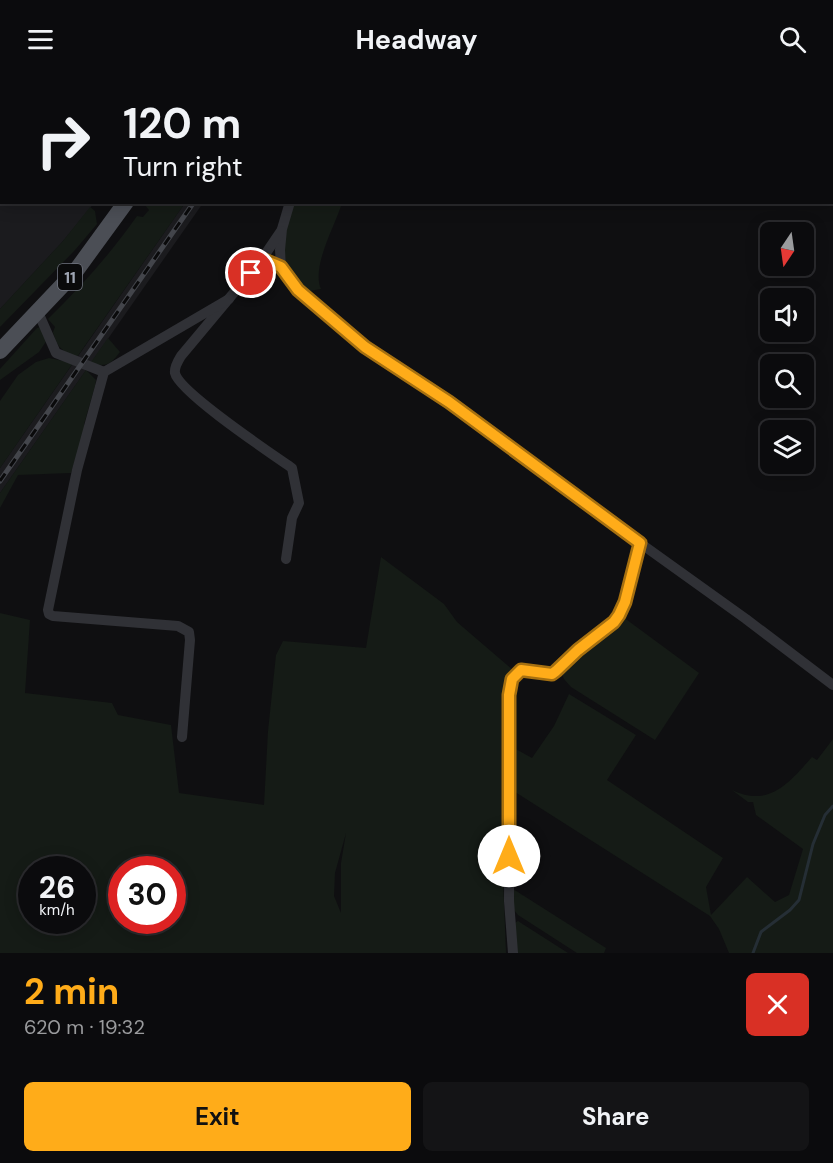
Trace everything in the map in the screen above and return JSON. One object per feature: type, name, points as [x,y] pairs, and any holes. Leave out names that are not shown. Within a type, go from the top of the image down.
[{"type":"main road","name":"11","points":[[0,351],[75,272],[125,204]]},
{"type":"street","points":[[281,267],[282,229],[289,204]]},
{"type":"street","points":[[282,229],[262,259],[181,356],[175,367],[175,373],[178,380],[202,403],[292,468],[299,503],[292,518],[286,559]]},
{"type":"street","points":[[262,259],[281,267],[298,290],[365,347],[449,402],[833,685]]},
{"type":"street","points":[[182,736],[189,632],[178,626],[53,616],[48,610],[77,470],[104,372],[229,299]]},
{"type":"street","points":[[38,312],[56,353],[104,372]]},
{"type":"street","points":[[513,953],[509,901],[510,683],[516,673],[521,670],[552,674],[614,622],[625,602],[640,543]]},
{"type":"shaded area","points":[[0,204],[93,204],[63,241],[0,309]]},
{"type":"shaded area","points":[[184,204],[202,204],[0,493],[0,468]]},
{"type":"shaded area","points":[[184,204],[77,357],[67,353],[56,342],[53,332],[55,327],[48,319],[95,269],[137,216],[143,217],[149,210],[145,205]]},
{"type":"shaded area","points":[[293,204],[342,204],[321,258],[319,280],[321,289],[304,292],[287,269],[283,242]]},
{"type":"shaded area","points":[[90,207],[95,211],[97,224],[75,250],[0,327],[0,309],[63,241]]},
{"type":"shaded area","points":[[41,327],[47,340],[39,352],[0,380],[0,369],[37,328]]},
{"type":"shaded area","points":[[108,338],[120,352],[108,364],[100,365],[91,362]]},
{"type":"shaded area","points":[[49,358],[73,363],[0,468],[0,401],[18,375],[36,362]]},
{"type":"shaded area","points":[[86,370],[96,380],[84,424],[85,429],[71,473],[18,475],[0,508],[0,493]]},
{"type":"shaded area","points":[[381,557],[444,604],[457,622],[513,670],[505,693],[504,707],[503,878],[506,953],[0,953],[0,613],[30,620],[25,693],[112,703],[118,715],[171,725],[179,793],[264,805],[268,731],[276,655],[283,641],[366,648]],"holes":[[[346,833],[341,863],[341,913],[334,896],[335,873]]]},
{"type":"shaded area","points":[[623,617],[699,673],[655,740],[571,687],[562,674],[578,655]]},
{"type":"shaded area","points":[[569,694],[636,735],[607,780],[723,858],[706,887],[711,915],[747,877],[775,902],[789,895],[803,849],[756,815],[753,802],[748,802],[732,790],[745,795],[757,796],[777,790],[795,776],[812,757],[817,760],[833,739],[833,953],[729,953],[719,929],[710,916],[512,790],[514,748],[532,758],[554,726]]},
{"type":"shaded area","points":[[513,889],[606,948],[604,953],[577,953],[518,915],[514,910]]},
{"type":"shaded area","points":[[518,921],[568,953],[515,953],[515,923]]},
{"type":"waterway","points":[[753,953],[761,932],[790,910],[799,900],[813,844],[825,815],[833,806]]},
{"type":"railway","points":[[0,481],[193,204]]},
{"type":"route","points":[[251,273],[262,259],[281,267],[298,290],[365,347],[449,402],[640,543],[623,609],[614,622],[552,674],[521,670],[516,673],[510,683],[509,856]]}]
